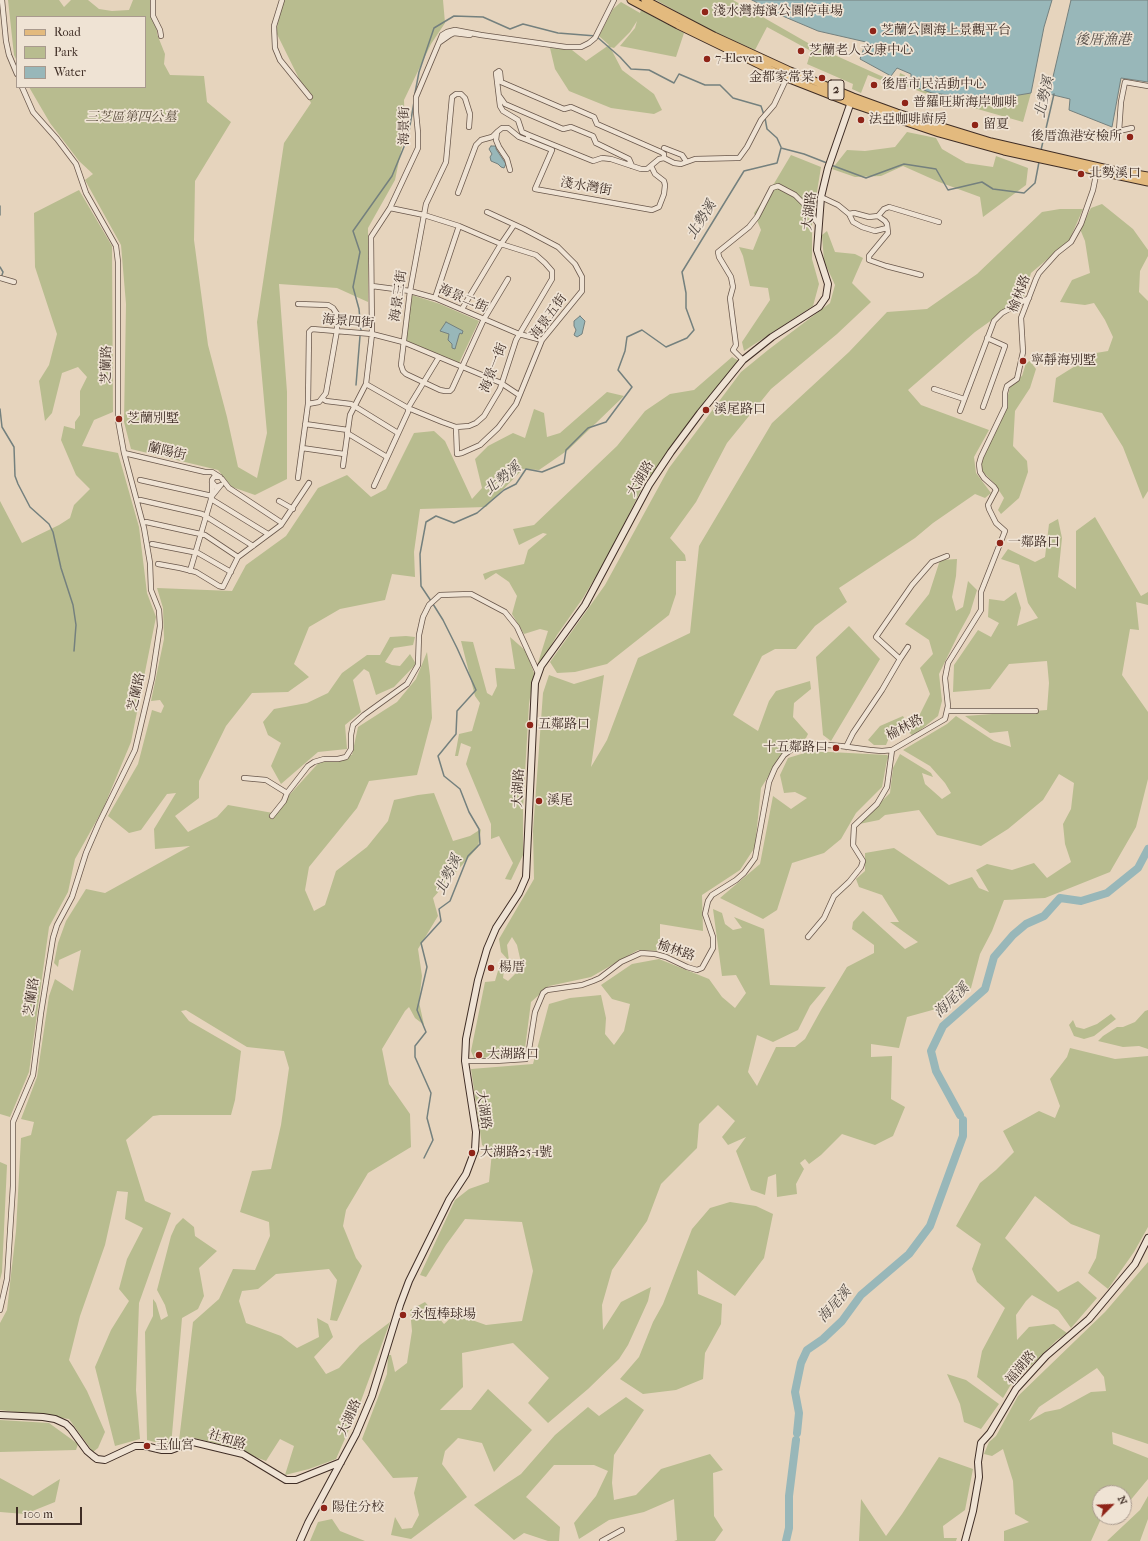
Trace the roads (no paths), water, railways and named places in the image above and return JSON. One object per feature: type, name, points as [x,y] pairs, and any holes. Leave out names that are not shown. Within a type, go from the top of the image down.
[{"type":"main road","name":"2","points":[[631,0],[678,25],[789,74],[939,133],[1004,151],[1040,156],[1148,182]]},
{"type":"main road","name":"2","points":[[645,0],[789,74]]},
{"type":"main road","name":"2","points":[[1097,169],[1148,176]]},
{"type":"street","points":[[153,0],[153,16],[160,30],[161,36]]},
{"type":"street","points":[[282,0],[274,26],[276,48],[280,60],[310,97]]},
{"type":"street","name":"海景街","points":[[390,208],[418,148],[416,97],[442,35],[452,30],[456,30],[574,48],[581,47],[589,43],[596,36],[614,0]]},
{"type":"street","points":[[1,2],[9,55],[16,72]]},
{"type":"street","points":[[528,138],[522,132],[518,120],[503,111],[500,106],[496,74],[498,71],[500,72],[501,82],[564,109],[571,107],[594,117],[597,124],[661,152],[664,154],[664,158]]},
{"type":"street","points":[[652,166],[659,159],[664,158],[674,163],[681,164],[695,159],[739,158],[748,147],[762,119],[774,105],[789,74]]},
{"type":"street","points":[[1132,128],[1119,131],[1121,102],[1125,82],[1148,86]]},
{"type":"street","name":"芝蘭路","points":[[0,1310],[7,1279],[13,1186],[13,1122],[33,1075],[53,938],[57,925],[72,897],[86,853],[99,823],[135,750],[152,678],[160,626],[159,610],[151,590],[150,562],[144,528],[124,453],[118,420],[118,270],[116,246],[86,193],[76,164],[57,139],[33,112],[22,88]]},
{"type":"street","name":"海景三街","points":[[469,127],[470,114],[466,98],[461,94],[456,94],[452,97],[446,162],[426,204],[410,291],[400,365],[403,371],[406,374],[445,391],[450,391],[484,319],[508,279]]},
{"type":"street","points":[[499,95],[505,104],[563,129],[570,127],[593,136],[596,143],[629,159],[632,166]]},
{"type":"street","name":"大湖路","points":[[300,1541],[308,1523],[356,1434],[372,1396],[400,1305],[409,1281],[446,1207],[466,1174],[475,1150],[476,1132],[465,1061],[466,1039],[471,1009],[487,949],[496,928],[518,893],[526,877],[535,683],[538,673],[541,666],[585,605],[649,485],[671,452],[743,360],[772,337],[819,308],[826,298],[828,284],[817,250],[821,197],[829,164],[852,100]]},
{"type":"street","points":[[458,193],[476,145],[481,140],[492,137],[502,128],[508,128],[519,137],[528,138]]},
{"type":"street","points":[[498,132],[496,140],[507,159],[510,170]]},
{"type":"street","name":"淺水灣街","points":[[528,138],[588,159],[611,159],[641,169],[648,169],[652,166],[655,174],[664,181],[666,185],[659,207],[652,210],[535,189],[552,150],[528,138]]},
{"type":"street","points":[[664,148],[682,155],[686,161]]},
{"type":"street","name":"榆林路","points":[[465,1061],[526,1059],[528,1056],[535,1012],[543,993],[547,990],[582,985],[593,981],[600,978],[621,962],[641,953],[655,954],[666,957],[697,970],[702,968],[713,948],[712,937],[705,914],[706,908],[712,895],[740,876],[750,867],[756,858],[769,782],[775,768],[784,755],[792,748],[814,744],[846,746],[882,751],[892,750],[945,719],[948,706],[945,678],[948,663],[981,610],[981,592],[1006,531],[996,523],[988,509],[988,505],[996,490],[980,472],[979,464],[1005,407],[1005,393],[1007,386],[1017,378],[1023,352],[1021,318],[1029,298],[1040,273],[1071,242],[1081,224],[1091,196],[1097,169]]},
{"type":"street","points":[[743,360],[733,350],[736,345],[730,298],[733,287],[731,277],[719,257],[718,252],[749,227],[757,216],[772,188],[778,186],[795,196],[805,205],[818,224]]},
{"type":"street","points":[[821,197],[838,205],[850,214],[869,217],[878,216],[885,221],[888,233],[869,256],[869,260],[921,275]]},
{"type":"street","points":[[878,216],[889,206],[939,222]]},
{"type":"street","points":[[343,466],[350,416],[366,384],[372,334],[371,237],[390,208]]},
{"type":"street","name":"海景一街","points":[[390,208],[424,215],[459,226],[501,244],[536,255],[552,271],[552,279],[519,334],[502,383],[484,416],[476,423],[469,426],[456,427]]},
{"type":"street","name":"海景五街","points":[[456,427],[458,454],[480,445],[498,428],[516,404],[542,340],[582,290],[582,277],[575,264],[558,248],[487,212]]},
{"type":"street","points":[[850,214],[853,222],[862,227],[874,231],[887,228]]},
{"type":"street","points":[[462,309],[514,225]]},
{"type":"street","points":[[435,298],[459,226]]},
{"type":"street","points":[[0,278],[14,282]]},
{"type":"street","name":"海景二街","points":[[372,286],[410,291],[435,298],[519,334],[542,340]]},
{"type":"street","points":[[960,411],[994,321],[1002,313],[1029,298]]},
{"type":"street","points":[[298,304],[328,305],[333,308],[337,314],[337,330],[326,393],[323,399],[319,402],[308,404]]},
{"type":"street","name":"海景四街","points":[[298,478],[308,404],[309,332],[312,329],[372,334],[403,342],[502,383],[519,395]]},
{"type":"street","points":[[983,407],[1005,346],[987,338]]},
{"type":"street","points":[[374,486],[408,412],[408,408],[439,357]]},
{"type":"street","points":[[366,384],[408,408],[456,427]]},
{"type":"street","points":[[934,389],[964,400]]},
{"type":"street","points":[[323,399],[326,401],[351,404],[398,434]]},
{"type":"street","points":[[305,424],[348,432],[387,457]]},
{"type":"street","points":[[302,448],[344,454]]},
{"type":"street","name":"蘭陽街","points":[[124,453],[205,472],[212,472],[221,478],[229,488],[282,523]]},
{"type":"street","points":[[205,472],[214,486],[220,486]]},
{"type":"street","points":[[190,571],[211,498],[212,481],[216,476],[221,478],[222,483],[211,498]]},
{"type":"street","points":[[140,480],[211,498],[268,534]]},
{"type":"street","points":[[158,564],[196,572],[223,587],[238,557],[282,523],[310,483]]},
{"type":"street","points":[[140,500],[206,516],[254,546]]},
{"type":"street","points":[[279,501],[293,509]]},
{"type":"street","points":[[146,522],[201,534],[238,557]]},
{"type":"street","points":[[152,544],[195,552],[231,572]]},
{"type":"street","points":[[900,659],[876,637],[912,584],[932,562],[947,556]]},
{"type":"street","points":[[272,816],[284,801],[287,793],[308,766],[314,762],[324,759],[338,759],[346,757],[351,749],[353,725],[364,715],[407,684],[418,665],[423,617],[430,604],[440,595],[471,594],[505,612],[517,627],[538,673]]},
{"type":"street","points":[[846,746],[908,647]]},
{"type":"street","points":[[947,711],[1036,711]]},
{"type":"street","points":[[808,937],[824,918],[834,896],[849,882],[861,867],[863,861],[853,845],[854,826],[877,804],[886,787],[892,750]]},
{"type":"street","points":[[244,778],[266,780],[287,793]]},
{"type":"street","name":"福湖路","points":[[966,1541],[979,1478],[978,1462],[981,1443],[990,1433],[1016,1389],[1046,1356],[1089,1319],[1135,1264],[1148,1238]]},
{"type":"street","name":"社和路","points":[[0,1415],[43,1417],[60,1422],[71,1428],[87,1451],[97,1459],[104,1460],[135,1446],[171,1450],[193,1442],[243,1454],[286,1480],[296,1480],[341,1462]]},
{"type":"street","points":[[602,1541],[622,1530]]},
{"type":"water","points":[[752,0],[1052,0],[1044,27],[1031,93],[989,100],[932,93],[918,88],[920,81],[911,77],[911,74],[897,68],[891,76],[860,59],[866,42],[818,31],[785,17]]},
{"type":"water","name":"後厝漁港","points":[[1071,0],[1148,0],[1148,82],[1121,78],[1112,127],[1069,110],[1070,99],[1049,94]]},
{"type":"water","points":[[491,146],[496,146],[496,149],[506,164],[504,168],[491,161],[490,157],[492,154],[489,149]]},
{"type":"water","points":[[580,316],[585,321],[582,334],[577,337],[574,335],[576,330],[574,321]]},
{"type":"water","points":[[446,322],[463,331],[462,334],[460,333],[459,335],[455,349],[452,348],[452,344],[448,340],[449,334],[440,331]]},
{"type":"waterway","points":[[415,93],[419,72],[434,28],[454,16],[483,17],[510,29],[523,24],[558,33],[596,36],[631,69],[649,70],[674,83],[679,74],[705,85],[720,85],[733,98],[761,106],[764,115]]},
{"type":"waterway","name":"北勢溪","points":[[1041,150],[1054,94]]},
{"type":"waterway","points":[[361,330],[359,309],[353,287],[360,252],[353,231],[392,176],[408,137],[414,102]]},
{"type":"waterway","points":[[765,118],[767,129],[777,138],[781,147]]},
{"type":"waterway","name":"北勢溪","points":[[431,601],[421,586],[420,554],[426,522],[436,516],[454,523],[477,513],[504,490],[516,484],[526,469],[542,472],[564,463],[566,450],[588,428],[606,422],[632,387],[618,370],[625,351],[627,337],[642,330],[666,347],[687,338],[694,330],[686,308],[686,293],[682,272],[744,171],[777,163],[781,148],[804,154],[827,163]]},
{"type":"waterway","name":"北勢溪","points":[[831,165],[866,178],[904,164],[936,169],[948,190],[982,182],[993,189],[1024,193],[1035,183],[1039,162]]},
{"type":"waterway","points":[[0,206],[0,215]]},
{"type":"waterway","points":[[0,267],[3,272],[2,275]]},
{"type":"waterway","points":[[356,385],[360,336]]},
{"type":"waterway","points":[[0,409],[2,427],[14,447],[15,476],[18,484],[30,507],[49,524],[53,532],[61,568],[73,605],[76,625],[74,651]]},
{"type":"waterway","name":"北勢溪","points":[[424,1158],[433,1140],[427,1118],[431,1093],[415,1057],[415,1046],[426,1032],[417,1010],[427,967],[421,943],[441,921],[439,909],[450,901],[468,856],[480,844],[479,829],[469,812],[460,789],[444,776],[438,756],[456,734],[457,711],[476,690],[457,648],[433,604]]},
{"type":"waterway","name":"海尾溪","points":[[960,1115],[936,1071],[931,1051],[943,1026],[985,989],[994,957],[1013,935],[1026,924],[1044,916],[1060,898],[1081,901],[1107,893],[1138,868],[1148,849]]},
{"type":"waterway","name":"海尾溪","points":[[797,1433],[799,1413],[795,1392],[801,1363],[807,1350],[823,1339],[842,1321],[861,1295],[909,1254],[930,1226],[963,1136],[963,1120]]},
{"type":"waterway","name":"海尾溪","points":[[786,1541],[789,1528],[789,1496],[796,1440]]},
{"type":"place","name":"淺水灣海濱公園停車場","points":[[705,12]]},
{"type":"place","name":"芝蘭公園海上景觀平台","points":[[873,31]]},
{"type":"place","name":"芝蘭老人文康中心","points":[[801,51]]},
{"type":"place","name":"7-Eleven","points":[[707,59]]},
{"type":"place","name":"金都家常菜","points":[[822,78]]},
{"type":"place","name":"後厝市民活動中心","points":[[874,85]]},
{"type":"place","name":"普羅旺斯海岸咖啡","points":[[905,103]]},
{"type":"place","name":"法亞咖啡廚房","points":[[861,120]]},
{"type":"place","name":"留夏","points":[[975,125]]},
{"type":"place","name":"後厝漁港安檢所","points":[[1130,137]]},
{"type":"place","name":"北勢溪口","points":[[1081,174]]},
{"type":"place","name":"寧靜海別墅","points":[[1023,361]]},
{"type":"place","name":"溪尾路口","points":[[706,410]]},
{"type":"place","name":"芝蘭別墅","points":[[119,419]]},
{"type":"place","name":"一鄰路口","points":[[1000,543]]},
{"type":"place","name":"五鄰路口","points":[[530,725]]},
{"type":"place","name":"十五鄰路口","points":[[836,748]]},
{"type":"place","name":"溪尾","points":[[539,801]]},
{"type":"place","name":"楊厝","points":[[491,968]]},
{"type":"place","name":"大湖路口","points":[[479,1055]]},
{"type":"place","name":"大湖路25-1號","points":[[472,1153]]},
{"type":"place","name":"永恆棒球場","points":[[403,1315]]},
{"type":"place","name":"玉仙宮","points":[[147,1446]]},
{"type":"place","name":"陽住分校","points":[[324,1508]]},
{"type":"park label","name":"三芝區第四公墓","points":[[131,118]]}]
